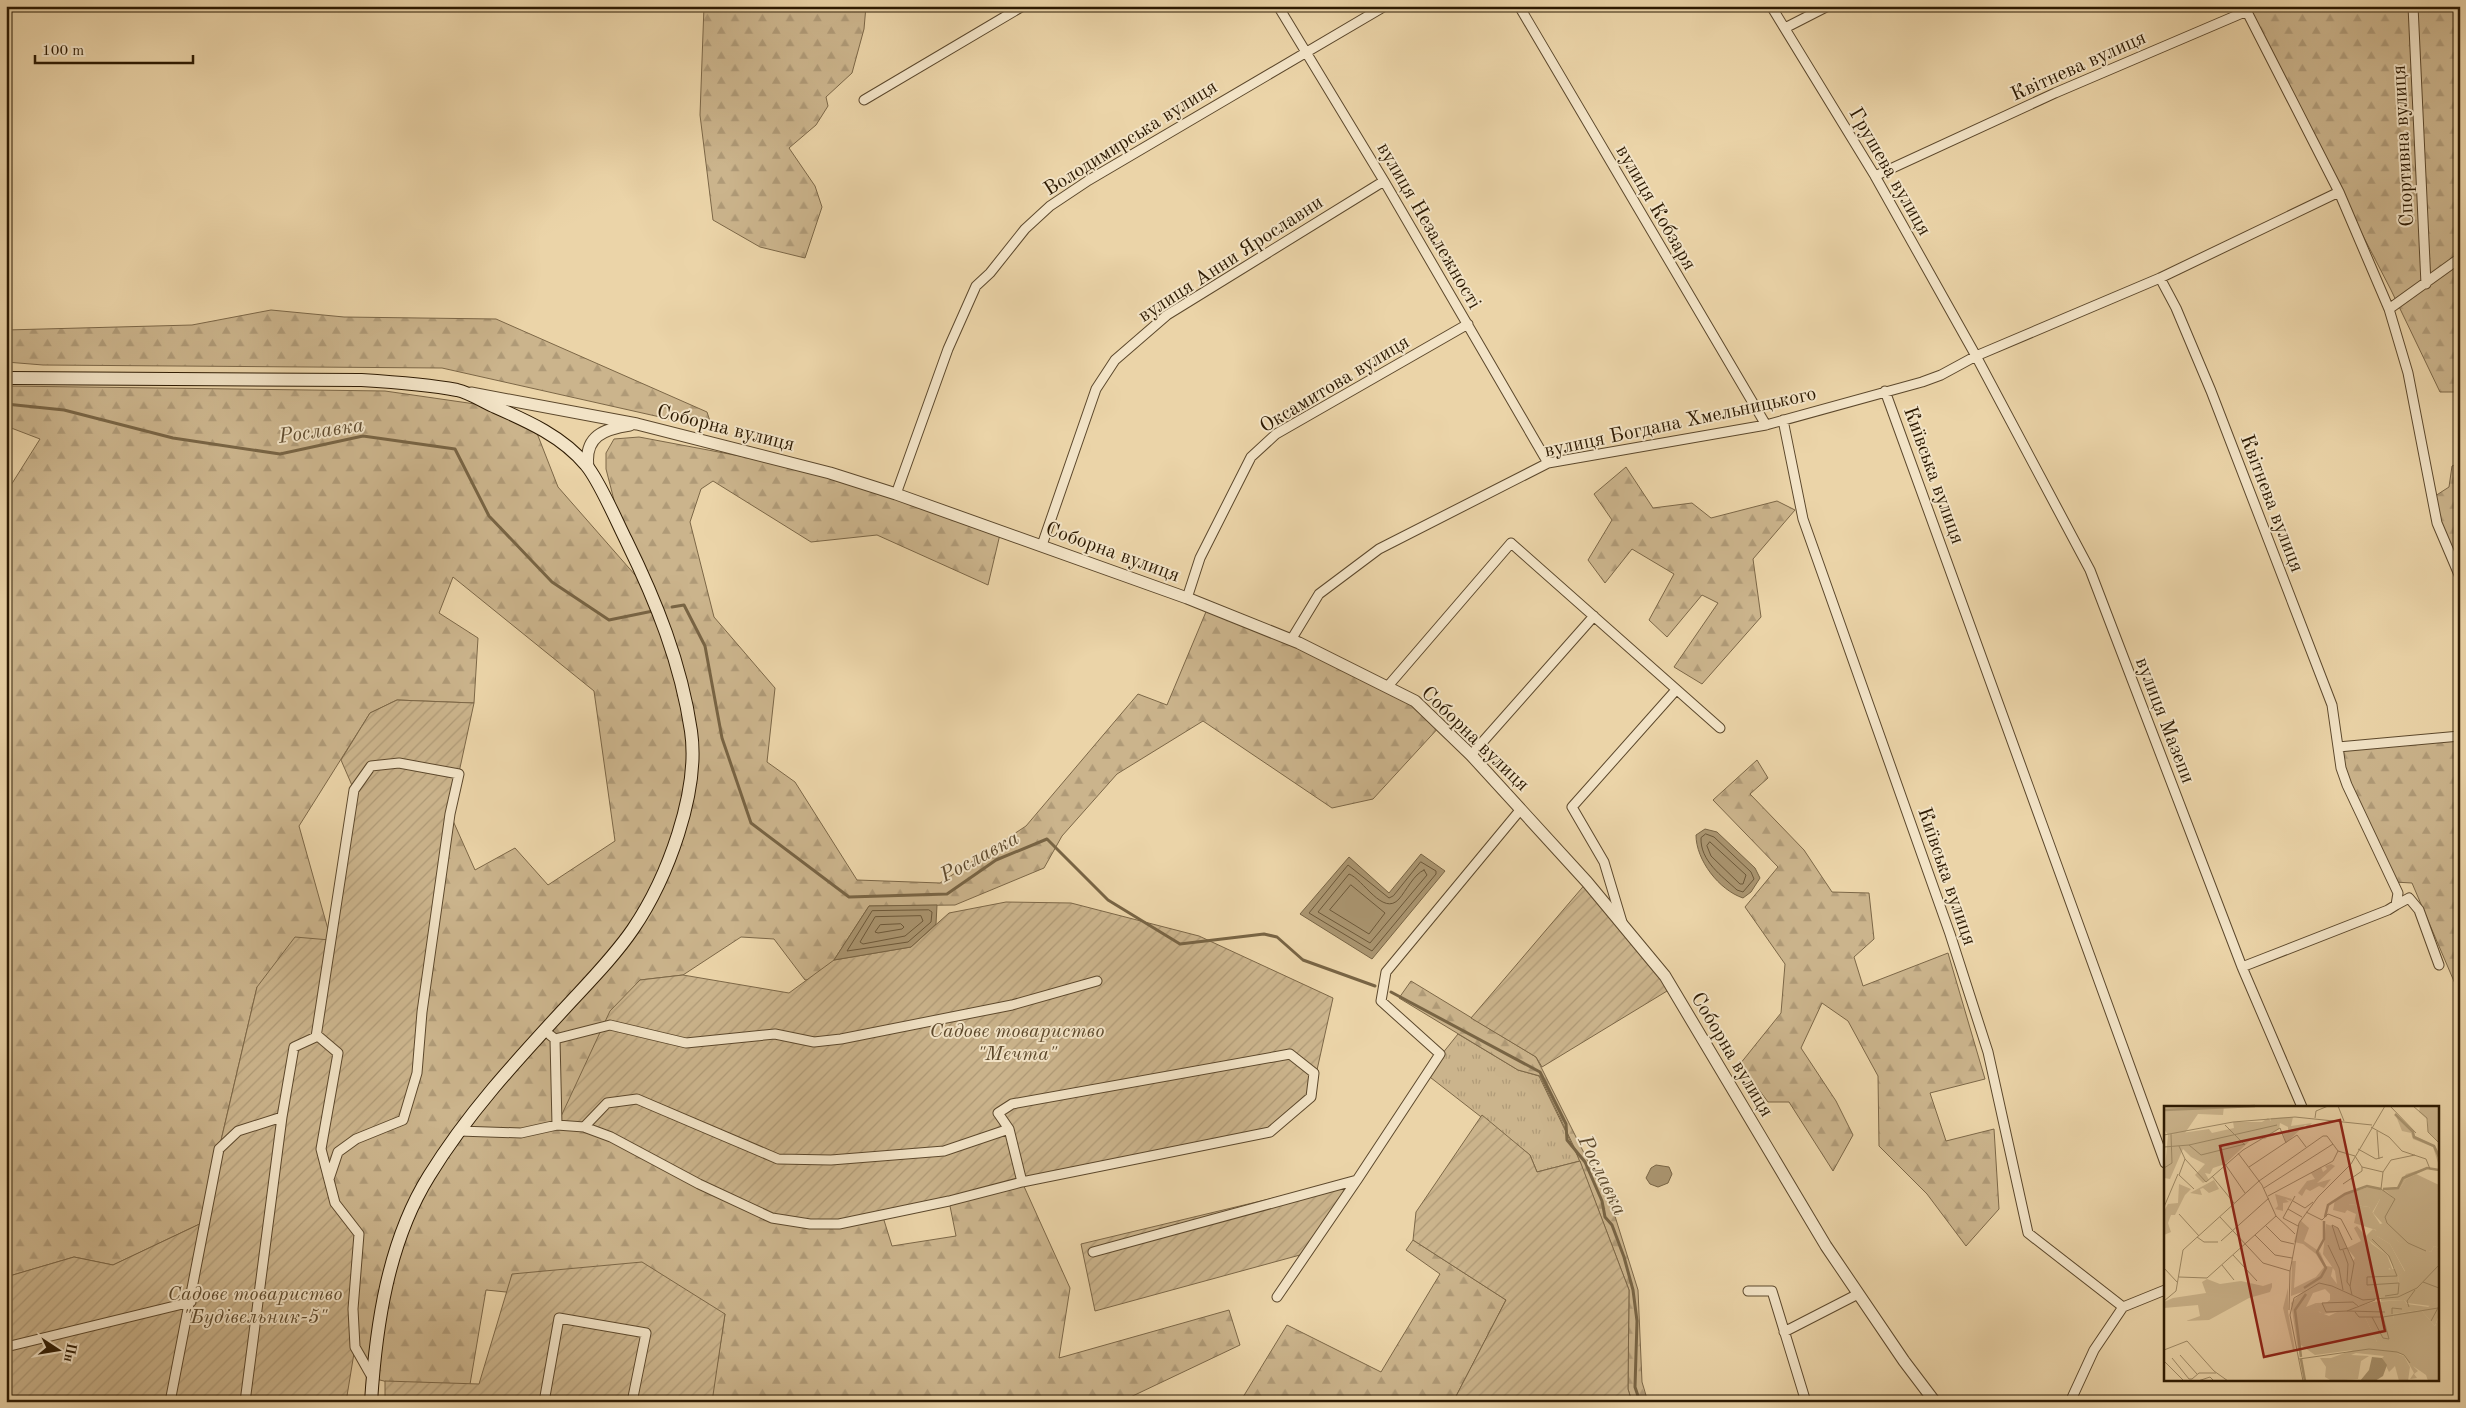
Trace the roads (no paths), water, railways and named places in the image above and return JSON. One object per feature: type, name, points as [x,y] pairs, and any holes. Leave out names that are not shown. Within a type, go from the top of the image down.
[{"type":"main road","points":[[6,378],[360,380],[404,383],[460,391],[533,423],[567,446],[588,467],[652,594],[673,650],[692,734],[690,788],[677,839],[659,882],[633,929],[503,1076],[460,1131],[427,1178],[400,1237],[378,1327],[371,1402]]},
{"type":"street","points":[[864,100],[1022,6]]},
{"type":"street","name":"вулиця Незалежності","points":[[1278,6],[1384,181],[1548,463]]},
{"type":"street","name":"Володимирська вулиця","points":[[896,494],[948,349],[976,286],[990,273],[1025,228],[1050,206],[1089,180],[1215,104],[1307,53],[1385,6]]},
{"type":"street","name":"вулиця Кобзаря","points":[[1519,6],[1766,425]]},
{"type":"street","name":"Грушева вулиця","points":[[1771,6],[1875,176],[1976,356]]},
{"type":"street","points":[[1785,28],[1828,6]]},
{"type":"street","name":"Спортивна вулиця","points":[[2413,6],[2426,284]]},
{"type":"street","name":"Квітнева вулиця","points":[[1875,176],[2246,8],[2339,192],[2389,309],[2408,373],[2437,523],[2460,577]]},
{"type":"street","name":"вулиця Анни Ярославни","points":[[1042,545],[1096,389],[1115,360],[1167,315],[1384,181]]},
{"type":"street","points":[[1976,356],[2160,278],[2339,192]]},
{"type":"street","points":[[2389,309],[2460,258]]},
{"type":"street","name":"Квітнева вулиця","points":[[2160,278],[2176,308],[2211,390],[2332,705],[2341,768],[2394,882],[2398,893],[2396,905]]},
{"type":"street","name":"Оксамитова вулиця","points":[[1188,598],[1200,558],[1251,457],[1276,434],[1468,324]]},
{"type":"street","name":"вулиця Богдана Хмельницького","points":[[1291,640],[1319,594],[1371,554],[1548,463],[1766,425],[1941,375],[1976,356]]},
{"type":"street","name":"вулиця Мазепи","points":[[1976,356],[2090,570],[2242,967],[2302,1106]]},
{"type":"street","name":"Соборна вулиця","points":[[460,391],[637,424],[830,474],[896,494],[1188,598],[1291,640],[1416,701],[1472,755],[1521,809],[1623,924],[1665,976],[1826,1246],[1904,1361],[1935,1402]]},
{"type":"street","name":"Київська вулиця","points":[[1886,391],[2164,1160]]},
{"type":"street","name":"Київська вулиця","points":[[1783,420],[1803,519],[1950,934],[1988,1052],[2028,1234],[2123,1307]]},
{"type":"street","points":[[588,467],[586,455],[593,439],[613,427],[637,424]]},
{"type":"street","points":[[1388,686],[1511,543],[1720,728]]},
{"type":"street","points":[[1472,755],[1594,616]]},
{"type":"street","points":[[1623,924],[1604,862],[1572,807],[1676,690]]},
{"type":"street","points":[[2338,747],[2460,736]]},
{"type":"street","points":[[316,1037],[354,790],[371,766],[399,763],[459,774],[450,814],[423,1003],[417,1073],[403,1120],[356,1139],[338,1152],[329,1179]]},
{"type":"street","points":[[1277,1297],[1440,1054],[1381,1001],[1386,972],[1521,809]]},
{"type":"street","points":[[2242,967],[2388,910],[2410,898],[2418,910],[2439,965]]},
{"type":"street","points":[[555,1039],[610,1025],[686,1043],[775,1034],[814,1042],[842,1039],[1012,1005],[1097,981]]},
{"type":"street","points":[[544,1031],[555,1039]]},
{"type":"street","points":[[244,1402],[282,1117],[294,1047],[318,1036],[338,1053],[321,1149],[335,1203],[359,1234],[353,1308],[355,1347],[372,1378]]},
{"type":"street","points":[[555,1039],[557,1125]]},
{"type":"street","points":[[460,1131],[521,1133],[557,1125],[584,1127],[611,1138],[699,1184],[772,1218],[810,1224],[839,1224],[883,1216],[1022,1182],[1270,1132],[1311,1097],[1314,1073],[1290,1054],[1012,1104],[998,1114],[1008,1130],[1022,1182]]},
{"type":"street","points":[[584,1127],[607,1103],[637,1099],[778,1159],[831,1160],[944,1151],[1008,1130]]},
{"type":"street","points":[[170,1402],[191,1302],[219,1149],[238,1131],[282,1117]]},
{"type":"street","points":[[1093,1252],[1357,1180]]},
{"type":"street","points":[[2070,1402],[2094,1350],[2123,1307],[2164,1290]]},
{"type":"street","points":[[1748,1291],[1772,1291],[1806,1402]]},
{"type":"street","points":[[1784,1332],[1858,1294]]},
{"type":"street","points":[[6,1346],[191,1302]]},
{"type":"street","points":[[544,1402],[559,1318],[646,1333],[632,1402]]},
{"type":"street","points":[[2458,1402],[2460,1396]]},
{"type":"water","points":[[1705,829],[1717,832],[1755,868],[1760,878],[1751,892],[1743,898],[1734,894],[1718,881],[1705,864],[1697,845],[1696,835]]},
{"type":"water","points":[[1421,854],[1445,871],[1372,959],[1300,914],[1349,857],[1389,893]]},
{"type":"water","points":[[937,905],[936,924],[911,947],[834,960],[869,906]]},
{"type":"water","points":[[1656,1165],[1669,1167],[1672,1174],[1668,1183],[1658,1187],[1650,1184],[1646,1178],[1651,1168]]},
{"type":"waterway","name":"Рославка","points":[[6,404],[64,410],[173,438],[280,454],[363,436],[455,449],[489,516],[552,582],[609,620],[653,611]]},
{"type":"waterway","name":"Рославка","points":[[672,607],[684,605],[705,646],[722,738],[751,823],[849,897],[947,894],[996,860],[1047,839],[1108,900],[1180,944],[1264,934],[1277,937],[1303,960],[1375,986]]},
{"type":"waterway","name":"Рославка","points":[[1391,992],[1540,1072],[1566,1124],[1567,1140],[1585,1162],[1602,1201],[1605,1217],[1612,1225],[1624,1257],[1633,1290],[1637,1321],[1635,1387],[1640,1402]]},
{"type":"park label","name":"Садове товариство \"Мечта\"","points":[[1017,1042]]},
{"type":"park label","name":"Садове товариство \"Будівельник-5\"","points":[[255,1304]]}]
